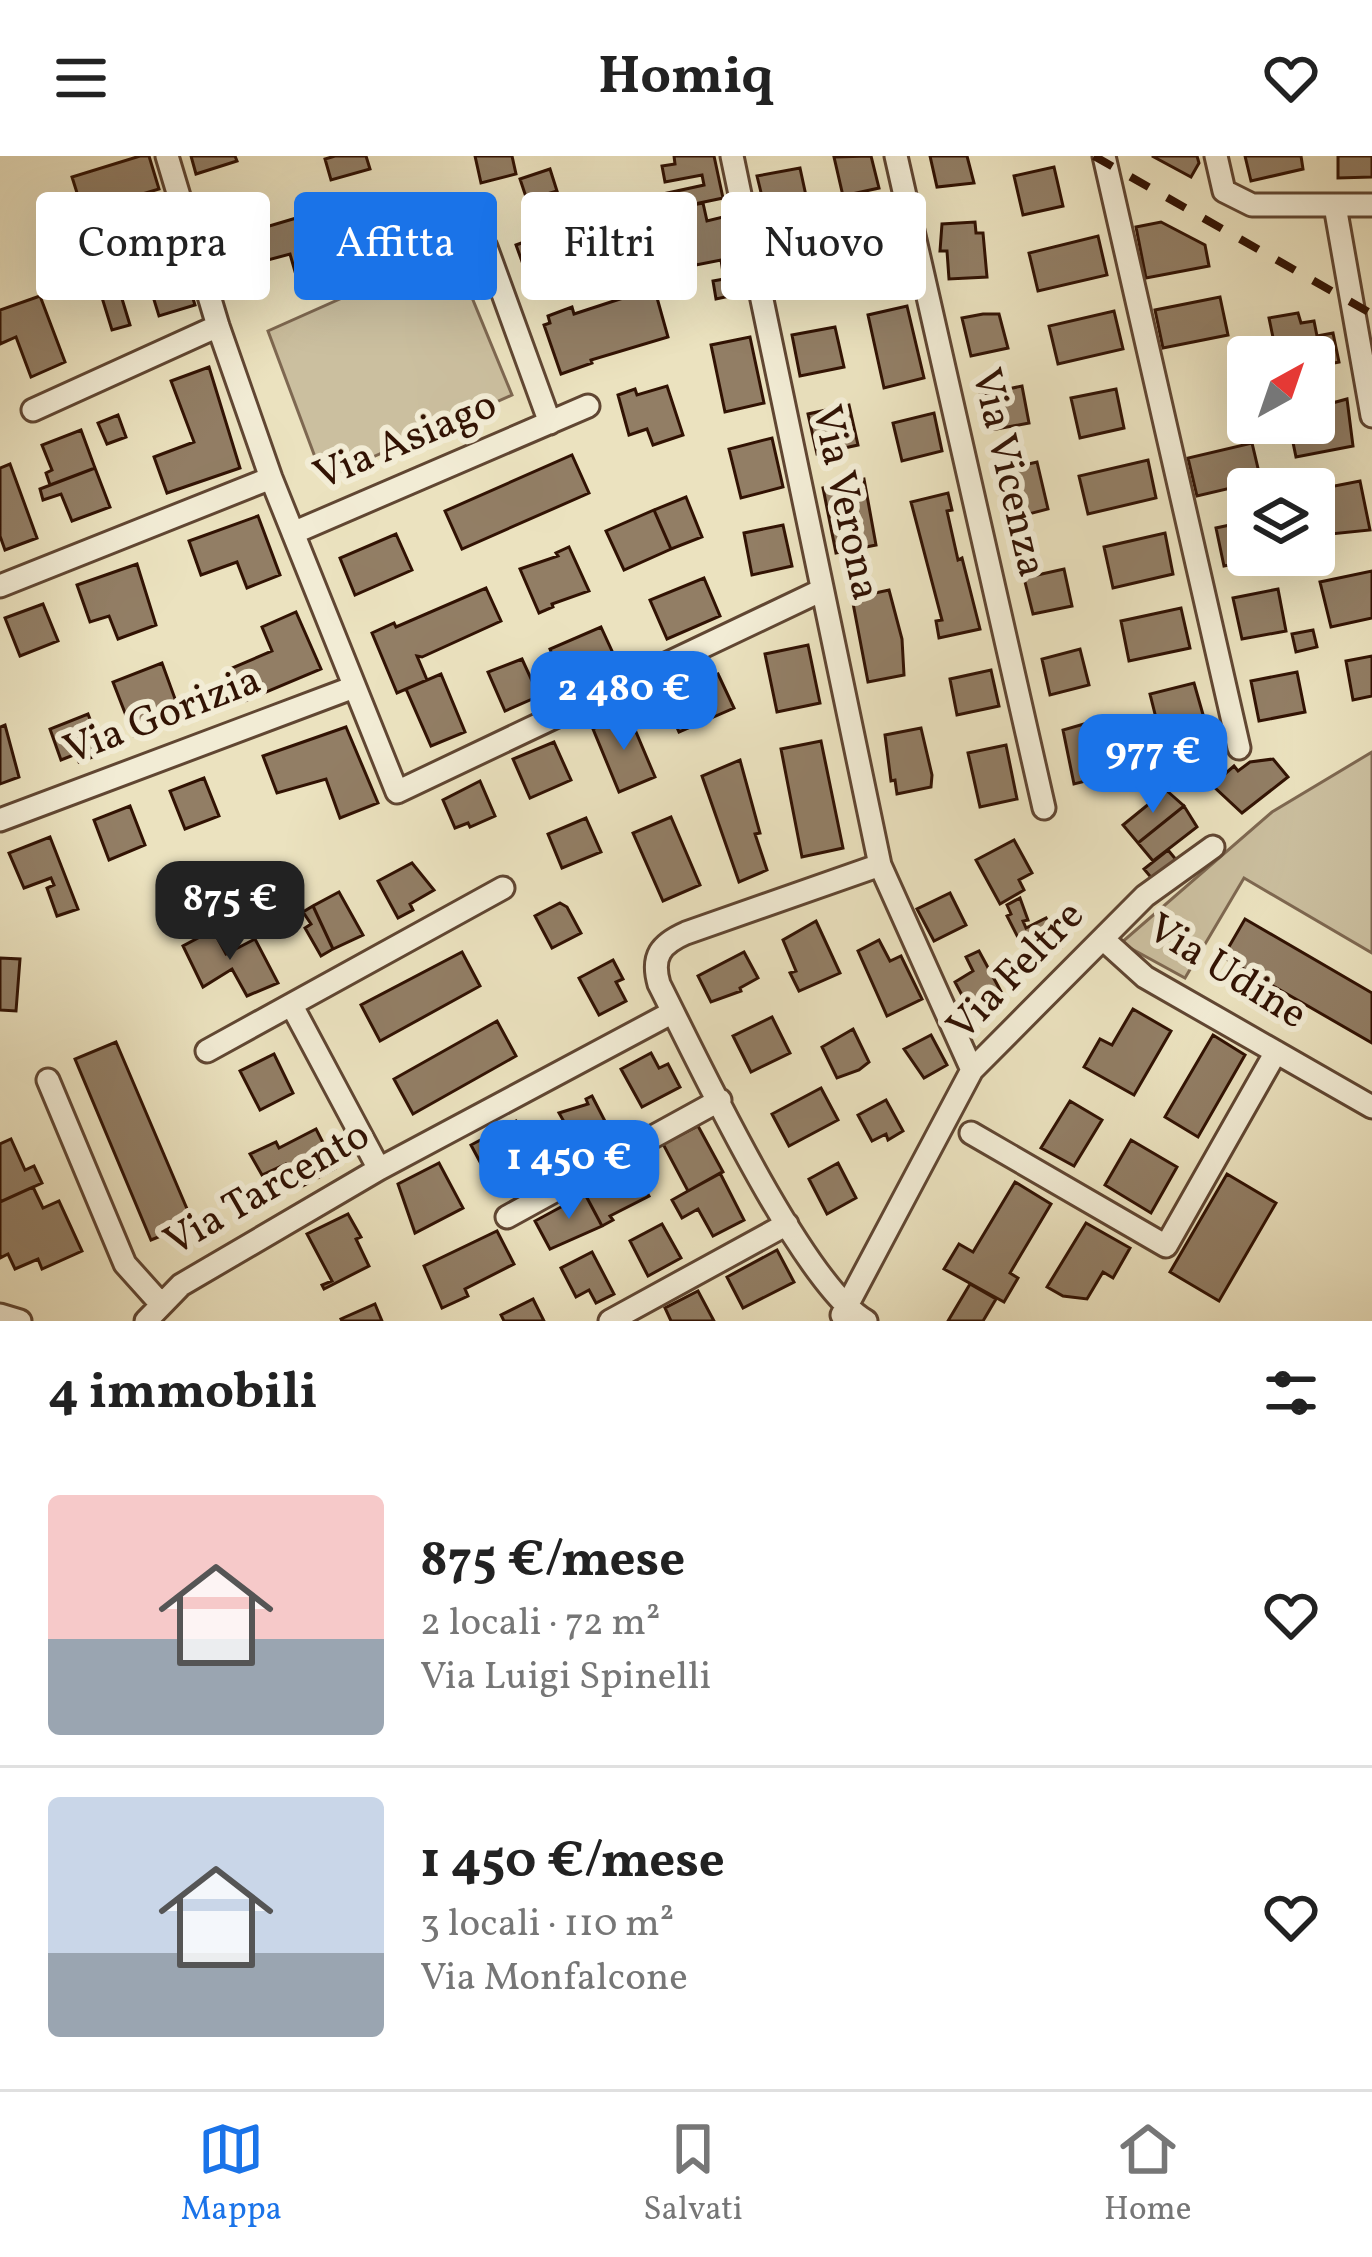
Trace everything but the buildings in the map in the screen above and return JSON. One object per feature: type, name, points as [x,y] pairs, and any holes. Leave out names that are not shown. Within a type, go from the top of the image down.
[{"type":"street","name":"Via Asiago","points":[[167,156],[218,326],[271,478],[398,791],[822,590]]},
{"type":"street","name":"Via Verona","points":[[731,156],[880,865],[972,1070]]},
{"type":"street","name":"Via Vicenza","points":[[896,156],[1044,808]]},
{"type":"street","points":[[1103,156],[1239,748]]},
{"type":"street","points":[[1216,156],[1224,191],[1252,205],[1372,205]]},
{"type":"street","points":[[1335,206],[1372,416]]},
{"type":"street","name":"Via Asiago","points":[[497,277],[550,422]]},
{"type":"street","points":[[33,410],[218,326]]},
{"type":"street","name":"Via Asiago","points":[[293,533],[588,406]]},
{"type":"street","points":[[0,586],[271,478]]},
{"type":"street","name":"Via Gorizia","points":[[0,820],[354,687]]},
{"type":"street","name":"Via Feltre","points":[[843,1315],[972,1070],[1145,896],[1213,847]]},
{"type":"street","points":[[866,1321],[843,1315],[787,1224],[656,973],[661,947],[686,933],[880,865]]},
{"type":"street","points":[[207,1052],[502,889]]},
{"type":"street","name":"Via Udine","points":[[1103,939],[1145,977],[1372,1106]]},
{"type":"street","points":[[292,1006],[379,1169]]},
{"type":"street","name":"Via Tarcento","points":[[48,1080],[125,1264],[153,1312],[181,1286],[379,1169],[673,1012]]},
{"type":"street","points":[[971,1133],[1166,1246],[1276,1052]]},
{"type":"street","points":[[507,1217],[720,1100]]},
{"type":"street","points":[[610,1321],[787,1224]]},
{"type":"street","points":[[0,1315],[20,1321]]},
{"type":"shaded area","points":[[338,300],[473,300],[512,395],[339,472],[315,457],[268,331]]},
{"type":"shaded area","points":[[1372,752],[1372,953],[1244,878],[1185,978],[1121,943],[1272,812]]},
{"type":"railway","points":[[1094,156],[1372,314]]}]
